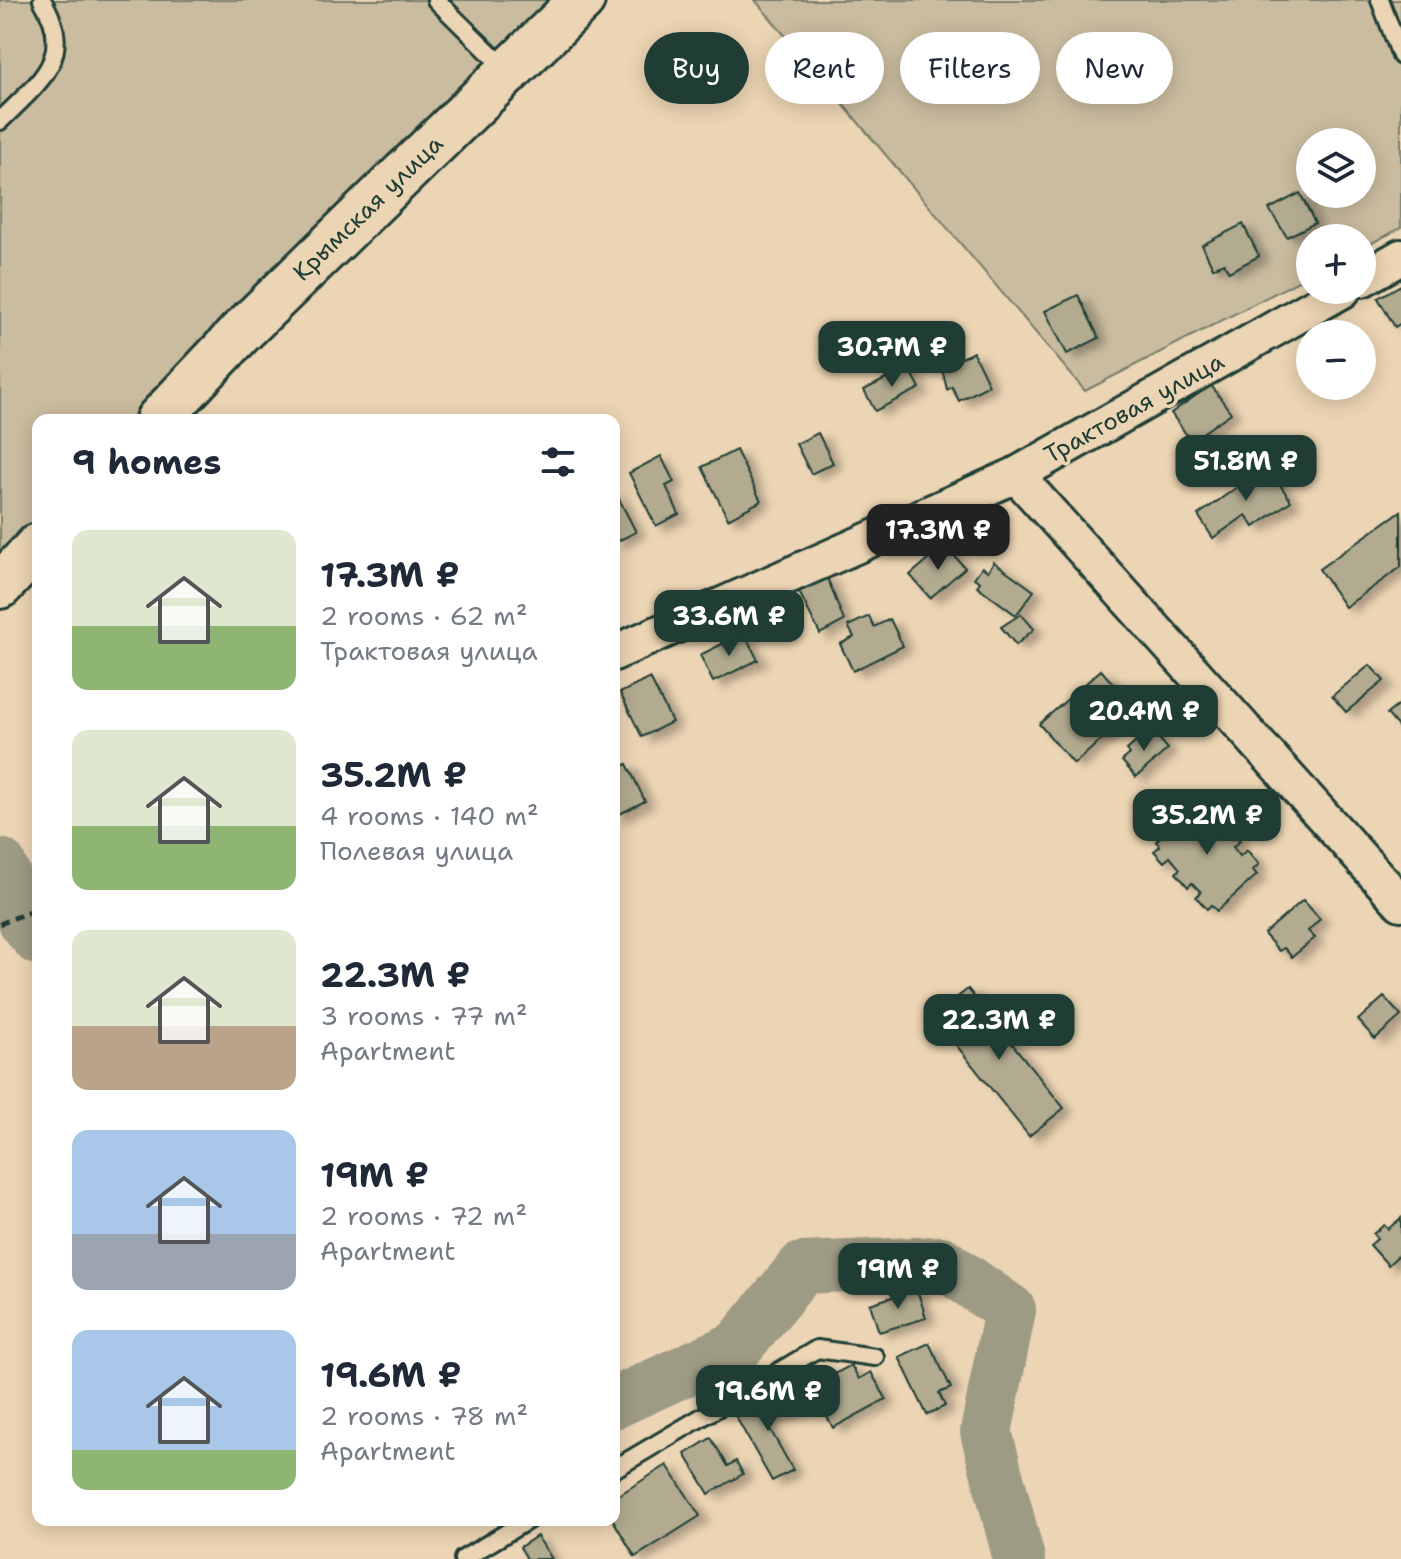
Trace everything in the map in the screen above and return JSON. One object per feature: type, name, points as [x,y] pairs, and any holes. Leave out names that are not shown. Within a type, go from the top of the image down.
[{"type":"main road","name":"Крымская улица","points":[[164,414],[241,332],[582,0]]},
{"type":"main road","points":[[0,586],[32,552]]},
{"type":"street","points":[[1376,271],[1401,257]]},
{"type":"street","name":"Трактовая улица","points":[[620,650],[1016,475],[1318,304]]},
{"type":"street","points":[[1016,475],[1401,903]]},
{"type":"lane","points":[[0,121],[41,80],[54,60],[58,40],[53,18],[42,0]]},
{"type":"lane","points":[[436,0],[509,72]]},
{"type":"lane","points":[[1380,0],[1401,56]]},
{"type":"lane","points":[[620,1465],[817,1349],[875,1357]]},
{"type":"lane","points":[[463,1559],[518,1526]]},
{"type":"path","points":[[0,924],[32,911]]},
{"type":"shaded area","points":[[0,0],[555,0],[166,414],[32,414],[32,556],[0,590]]},
{"type":"shaded area","points":[[755,0],[1401,0],[1401,228],[1376,241],[1376,224],[1296,224],[1296,282],[1085,391],[843,104],[884,104],[884,32],[782,32]]},
{"type":"building","points":[[1296,195],[1296,208],[1308,208],[1315,223],[1296,224],[1296,232],[1287,237],[1269,209]]},
{"type":"building","points":[[1243,224],[1259,256],[1229,272],[1224,263],[1213,268],[1202,245]]},
{"type":"building","points":[[1401,285],[1401,323],[1395,327],[1378,298]]},
{"type":"building","points":[[1078,295],[1099,338],[1067,354],[1045,311]]},
{"type":"building","points":[[973,352],[989,385],[959,401],[952,387],[947,390],[942,368]]},
{"type":"building","points":[[909,367],[920,388],[875,411],[864,390]]},
{"type":"building","points":[[1211,385],[1231,413],[1191,441],[1171,413]]},
{"type":"building","points":[[818,433],[833,463],[811,474],[796,444]]},
{"type":"building","points":[[736,450],[761,501],[728,519],[702,467]]},
{"type":"building","points":[[661,456],[674,482],[666,486],[679,514],[656,526],[629,473]]},
{"type":"building","points":[[1267,466],[1291,501],[1254,527],[1246,515],[1213,538],[1198,515]]},
{"type":"building","points":[[620,501],[636,532],[620,540]]},
{"type":"building","points":[[1401,511],[1401,567],[1345,607],[1319,569]]},
{"type":"building","points":[[945,545],[965,568],[930,598],[910,575]]},
{"type":"building","points":[[994,562],[1034,591],[1016,615],[977,586],[980,582],[974,578],[982,567],[988,571]]},
{"type":"building","points":[[826,574],[844,621],[820,634],[797,588]]},
{"type":"building","points":[[1021,614],[1034,629],[1016,645],[1001,627]]},
{"type":"building","points":[[869,616],[874,627],[890,619],[903,646],[853,671],[840,644],[854,637],[848,626]]},
{"type":"building","points":[[744,633],[758,660],[713,682],[700,655]]},
{"type":"building","points":[[1370,665],[1384,681],[1346,712],[1332,696]]},
{"type":"building","points":[[1101,670],[1116,687],[1110,693],[1120,704],[1107,716],[1116,727],[1074,764],[1039,724]]},
{"type":"building","points":[[650,678],[672,722],[642,737],[620,693]]},
{"type":"building","points":[[1401,703],[1401,728],[1400,729],[1387,714]]},
{"type":"building","points":[[1151,729],[1168,749],[1136,777],[1122,761],[1130,754],[1127,750]]},
{"type":"building","points":[[627,764],[645,801],[620,814],[620,767]]},
{"type":"building","points":[[1196,805],[1202,811],[1209,805],[1219,817],[1212,823],[1220,832],[1227,826],[1240,841],[1233,847],[1240,856],[1247,850],[1259,864],[1253,870],[1257,875],[1217,911],[1211,905],[1207,909],[1196,897],[1201,892],[1192,883],[1188,887],[1176,873],[1180,869],[1170,857],[1164,862],[1154,851],[1160,846],[1156,841]]},
{"type":"building","points":[[1303,900],[1320,919],[1308,931],[1315,938],[1292,957],[1284,948],[1279,951],[1264,934]]},
{"type":"building","points":[[968,989],[1064,1108],[1029,1136],[933,1016]]},
{"type":"building","points":[[1384,997],[1401,1016],[1375,1039],[1358,1020]]},
{"type":"building","points":[[1401,1218],[1401,1253],[1388,1265],[1370,1245],[1377,1239],[1373,1234],[1384,1225],[1388,1229]]},
{"type":"building","points":[[917,1289],[926,1318],[879,1332],[870,1304]]},
{"type":"building","points":[[929,1343],[951,1388],[939,1393],[945,1406],[927,1415],[899,1357]]},
{"type":"building","points":[[851,1365],[859,1379],[871,1372],[886,1399],[833,1428],[811,1387]]},
{"type":"building","points":[[785,1389],[796,1408],[767,1424],[793,1470],[772,1481],[736,1417]]},
{"type":"building","points":[[711,1438],[728,1466],[736,1461],[743,1474],[709,1494],[685,1454]]},
{"type":"building","points":[[667,1465],[700,1516],[635,1557],[617,1526],[620,1526],[620,1494]]},
{"type":"building","points":[[537,1536],[552,1559],[527,1559],[520,1547]]},
{"type":"waterway","points":[[0,864],[25,923],[32,932]]},
{"type":"waterway","points":[[620,1400],[738,1346],[802,1268],[941,1262],[1010,1310],[986,1432],[1019,1559]]}]
